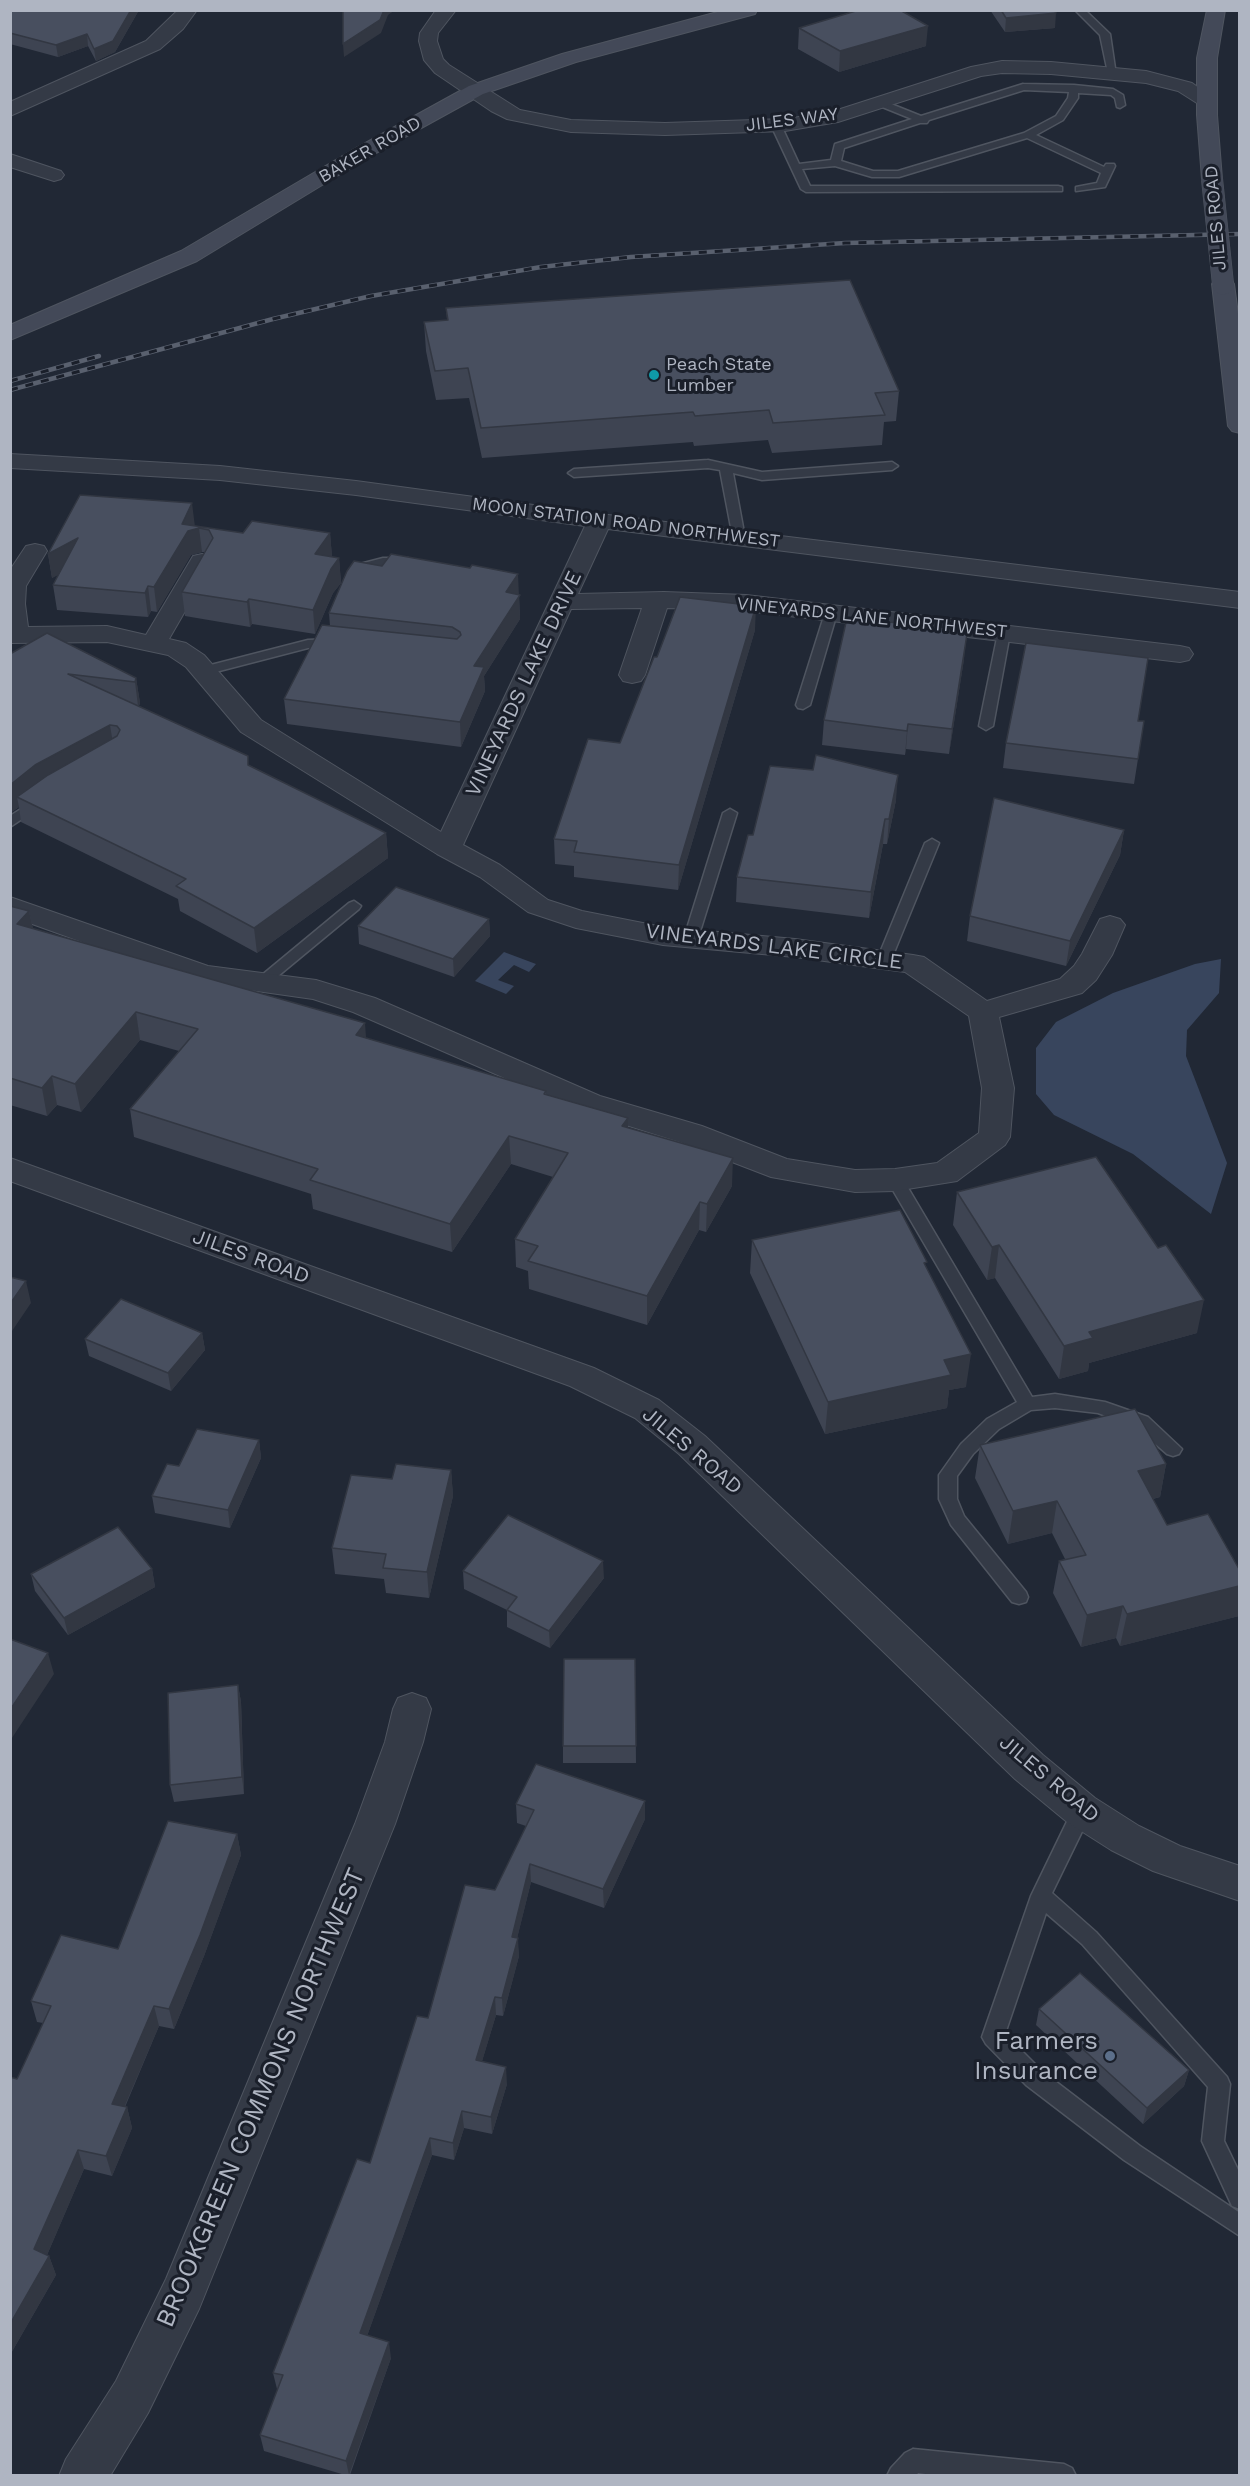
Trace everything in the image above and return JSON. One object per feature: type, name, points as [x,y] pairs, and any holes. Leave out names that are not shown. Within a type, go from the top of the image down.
[{"type":"main road","name":"BAKER ROAD","points":[[10,333],[189,256],[358,155],[476,90],[569,58],[748,10]]},
{"type":"main road","name":"JILES ROAD","points":[[1216,10],[1207,58],[1207,101],[1212,179],[1239,426]]},
{"type":"street","points":[[10,110],[153,45],[176,26],[188,10]]},
{"type":"street","name":"JILES WAY","points":[[447,10],[436,21],[429,33],[430,50],[434,60],[442,69],[498,107],[514,114],[571,126],[665,129],[776,125],[831,118],[991,68],[1032,67],[1146,77],[1185,87],[1207,101]]},
{"type":"street","name":"JILES WAY","points":[[1146,77],[1176,72],[1207,58]]},
{"type":"street","points":[[10,160],[54,175]]},
{"type":"street","name":"MOON STATION ROAD NORTHWEST","points":[[10,461],[220,473],[356,488],[600,521],[1239,600]]},
{"type":"street","name":"VINEYARDS LAKE DRIVE","points":[[447,848],[600,521]]},
{"type":"street","points":[[13,635],[13,586],[35,550]]},
{"type":"street","points":[[153,644],[202,561]]},
{"type":"street","points":[[632,675],[657,600]]},
{"type":"street","name":"VINEYARDS LANE NORTHWEST","points":[[562,602],[657,600],[746,603],[1180,654]]},
{"type":"street","name":"VINEYARDS LAKE CIRCLE","points":[[13,635],[107,634],[177,649],[195,661],[251,726],[447,848],[489,871],[538,906],[576,919],[663,936],[913,964],[983,1012]]},
{"type":"street","points":[[10,906],[204,975],[316,990],[364,1005],[589,1103],[691,1134],[782,1169],[855,1181],[895,1180],[946,1173],[994,1137],[998,1088],[983,1012],[1071,986],[1085,973],[1097,955],[1110,925]]},
{"type":"street","name":"JILES ROAD","points":[[10,1169],[582,1377],[647,1409],[692,1445],[1029,1767],[1082,1810],[1125,1838],[1167,1859],[1239,1884]]},
{"type":"street","name":"BROOKGREEN COMMONS NORTHWEST","points":[[83,2475],[132,2397],[183,2293],[375,1824],[404,1742],[412,1709]]},
{"type":"lane","points":[[1079,10],[1105,34],[1113,73]]},
{"type":"lane","points":[[836,163],[839,146],[1023,87],[1074,88],[1113,92],[1120,97],[1120,105]]},
{"type":"lane","points":[[795,167],[836,163],[872,174],[904,173],[1028,135],[1049,125],[1060,118],[1073,98],[1074,88]]},
{"type":"lane","points":[[995,96],[1008,103]]},
{"type":"lane","points":[[878,102],[921,119],[934,127]]},
{"type":"lane","points":[[970,104],[983,111]]},
{"type":"lane","points":[[946,111],[959,118]]},
{"type":"lane","points":[[1036,118],[1049,125]]},
{"type":"lane","points":[[776,125],[806,189],[1058,189]]},
{"type":"lane","points":[[1011,126],[1109,169],[1101,185],[1080,189]]},
{"type":"lane","points":[[898,127],[908,134]]},
{"type":"lane","points":[[985,133],[1002,142]]},
{"type":"lane","points":[[876,134],[887,141]]},
{"type":"lane","points":[[854,141],[865,148]]},
{"type":"lane","points":[[961,141],[976,150]]},
{"type":"lane","points":[[935,150],[950,158]]},
{"type":"lane","points":[[913,157],[927,165]]},
{"type":"lane","points":[[891,164],[904,173]]},
{"type":"lane","points":[[574,473],[708,464],[762,476],[892,466]]},
{"type":"lane","points":[[726,468],[739,538]]},
{"type":"lane","points":[[348,585],[360,568],[383,562],[422,563]]},
{"type":"lane","points":[[803,705],[831,613]]},
{"type":"lane","points":[[986,726],[1004,633]]},
{"type":"lane","points":[[204,671],[322,639],[346,644]]},
{"type":"lane","points":[[10,823],[46,795]]},
{"type":"lane","points":[[691,938],[730,813]]},
{"type":"lane","points":[[884,960],[933,843]]},
{"type":"lane","points":[[261,983],[354,906]]},
{"type":"lane","points":[[895,1180],[1028,1404]]},
{"type":"lane","points":[[1019,1597],[957,1520],[948,1499],[948,1475],[967,1449],[993,1424],[1028,1404],[1055,1401],[1099,1407],[1142,1422],[1173,1449]]},
{"type":"lane","points":[[1082,1810],[1041,1896],[993,2037],[1034,2078],[1132,2153],[1239,2226]]},
{"type":"lane","points":[[1041,1896],[1089,1938],[1219,2084],[1213,2140],[1239,2199]]},
{"type":"lane","points":[[899,2475],[913,2461],[1064,2475]]},
{"type":"water","points":[[504,952],[536,964],[529,972],[514,965],[498,980],[514,986],[506,994],[475,981]]},
{"type":"water","points":[[1221,959],[1219,993],[1187,1030],[1186,1056],[1227,1163],[1211,1214],[1133,1154],[1054,1115],[1036,1094],[1036,1048],[1056,1022],[1113,993],[1195,964]]},
{"type":"building","points":[[10,10],[131,10],[113,41],[94,49],[87,34],[56,45],[10,33]]},
{"type":"building","points":[[343,10],[384,10],[380,20],[343,44]]},
{"type":"building","points":[[859,10],[900,10],[928,26],[840,51],[799,28]]},
{"type":"building","points":[[1001,10],[1054,10],[1056,13],[1006,18]]},
{"type":"building","name":"Peach State Lumber","points":[[850,280],[899,391],[875,393],[885,415],[773,423],[769,410],[695,416],[693,412],[481,428],[468,368],[435,371],[424,322],[448,320],[446,308]]},
{"type":"building","points":[[80,495],[192,503],[182,524],[243,533],[252,521],[330,533],[315,554],[339,558],[331,569],[313,610],[249,599],[247,602],[182,592],[213,538],[209,530],[199,528],[188,531],[154,587],[148,586],[145,593],[53,585],[78,538],[48,554]]},
{"type":"building","points":[[391,554],[518,574],[506,592],[520,595],[474,666],[484,667],[460,722],[284,699],[322,625],[457,639],[461,635],[452,627],[329,613],[347,571],[354,561],[382,566]]},
{"type":"building","points":[[680,597],[756,606],[679,865],[574,852],[577,841],[554,839],[588,739],[620,743]]},
{"type":"building","points":[[847,618],[950,628],[949,633],[967,634],[952,729],[908,724],[907,731],[824,720]]},
{"type":"building","points":[[47,633],[136,678],[135,682],[68,674],[248,756],[248,765],[386,833],[254,928],[176,886],[186,879],[17,797],[48,775],[117,736],[120,730],[117,726],[110,725],[35,765],[10,785],[10,654]]},
{"type":"building","points":[[1026,643],[1148,658],[1138,721],[1144,721],[1138,759],[1006,743]]},
{"type":"building","points":[[816,755],[898,775],[889,819],[885,819],[871,892],[737,877],[748,835],[753,835],[770,766],[813,770]]},
{"type":"building","points":[[994,798],[1124,830],[1070,941],[970,916]]},
{"type":"building","points":[[396,887],[489,919],[453,959],[358,926]]},
{"type":"building","points":[[10,906],[29,911],[17,924],[365,1023],[356,1035],[546,1091],[544,1094],[628,1118],[622,1126],[733,1158],[707,1204],[700,1202],[647,1296],[528,1261],[538,1246],[515,1239],[568,1153],[509,1136],[450,1224],[310,1180],[318,1169],[130,1109],[198,1029],[136,1012],[75,1084],[52,1076],[42,1088],[10,1078]]},
{"type":"building","points":[[1096,1157],[1158,1248],[1166,1245],[1204,1300],[1089,1332],[1093,1338],[1064,1346],[999,1245],[992,1247],[957,1192]]},
{"type":"building","points":[[900,1210],[927,1262],[924,1263],[971,1354],[944,1360],[951,1375],[828,1402],[752,1240]]},
{"type":"building","points":[[10,1277],[26,1281],[10,1304]]},
{"type":"building","points":[[121,1299],[202,1333],[168,1373],[85,1339]]},
{"type":"building","points":[[1135,1409],[1166,1464],[1138,1471],[1167,1525],[1208,1514],[1239,1569],[1239,1586],[1127,1614],[1123,1606],[1087,1615],[1059,1561],[1086,1555],[1057,1501],[1013,1511],[980,1445]]},
{"type":"building","points":[[197,1429],[259,1440],[228,1510],[152,1496],[167,1464],[179,1466]]},
{"type":"building","points":[[396,1464],[451,1470],[427,1572],[383,1568],[386,1554],[332,1548],[351,1475],[392,1479]]},
{"type":"building","points":[[508,1515],[603,1561],[549,1631],[507,1610],[517,1597],[463,1571]]},
{"type":"building","points":[[118,1527],[152,1569],[64,1618],[31,1574]]},
{"type":"building","points":[[10,1639],[48,1653],[10,1710]]},
{"type":"building","points":[[564,1659],[635,1659],[636,1746],[563,1746]]},
{"type":"building","points":[[238,1685],[242,1777],[170,1785],[168,1693]]},
{"type":"building","points":[[536,1764],[645,1801],[603,1889],[530,1864],[512,1937],[518,1938],[502,1998],[495,1997],[476,2060],[506,2067],[491,2117],[462,2111],[453,2143],[430,2138],[360,2333],[389,2342],[346,2461],[260,2435],[283,2375],[273,2373],[357,2159],[370,2163],[417,2016],[428,2018],[465,1885],[495,1890],[534,1810],[516,1804]]},
{"type":"building","points":[[168,1821],[237,1834],[200,1935],[169,2009],[154,2006],[112,2104],[127,2107],[106,2156],[78,2150],[34,2249],[49,2256],[10,2324],[10,2077],[17,2079],[51,2006],[31,2001],[61,1935],[118,1949]]},
{"type":"building","name":"Farmers Insurance","points":[[1080,1973],[1189,2070],[1147,2108],[1039,2009]]},
{"type":"railway","points":[[10,390],[273,319],[371,296],[541,267],[631,257],[845,243],[1240,234]]},
{"type":"railway","points":[[10,381],[99,356]]},
{"type":"place","name":"Peach State Lumber","points":[[654,375]]},
{"type":"place","name":"Farmers Insurance","points":[[1110,2056]]}]
